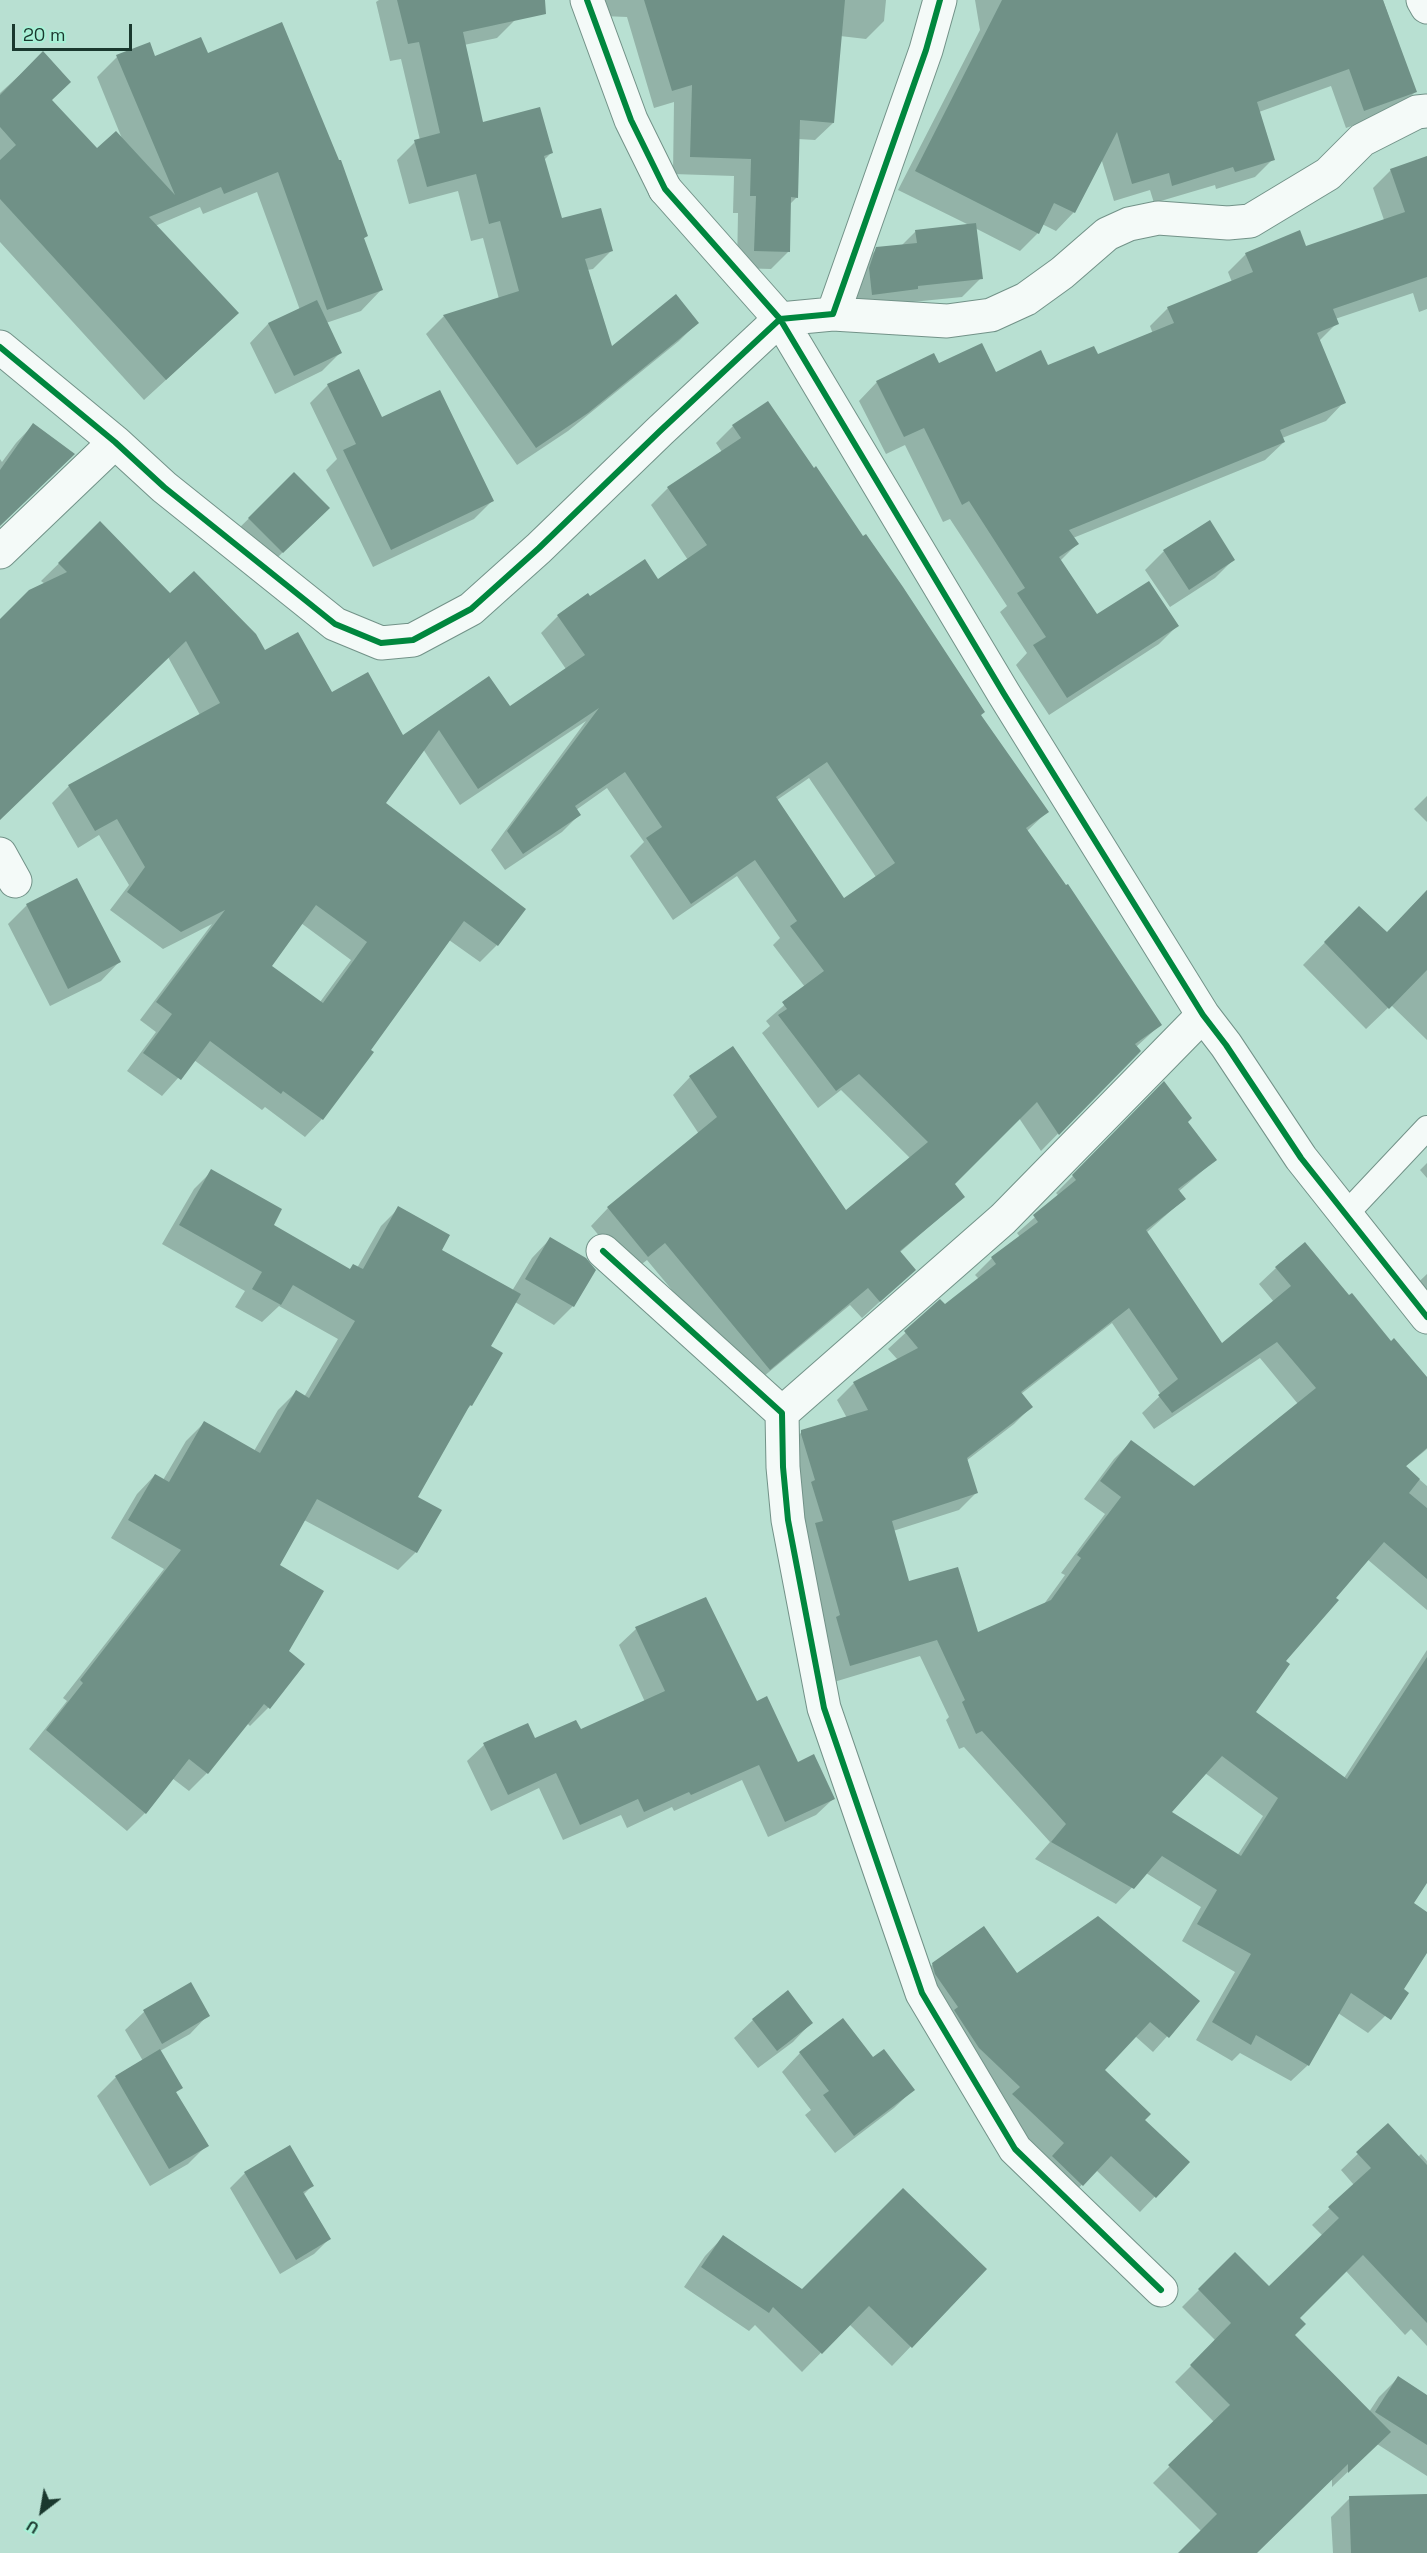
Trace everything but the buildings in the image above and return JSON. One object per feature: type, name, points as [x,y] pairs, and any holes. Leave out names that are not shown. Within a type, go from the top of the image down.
[{"type":"street","points":[[587,0],[631,120],[664,189],[780,319],[1004,694],[1203,1015],[1226,1045],[1301,1158],[1427,1317]]},
{"type":"street","points":[[833,314],[926,50],[940,0]]},
{"type":"street","points":[[1423,0],[1427,7]]},
{"type":"street","points":[[0,347],[115,442],[164,487],[335,624],[381,643],[413,640],[471,609],[540,548],[660,431],[780,319],[833,314],[946,321],[991,315],[1026,299],[1062,273],[1107,234],[1130,224],[1158,218],[1228,223],[1250,221],[1328,174],[1362,140],[1417,112],[1427,111]]},
{"type":"street","points":[[0,552],[115,442]]},
{"type":"street","points":[[782,1413],[1003,1218],[1203,1015]]},
{"type":"street","points":[[603,1251],[782,1413],[783,1467],[788,1520],[824,1708],[922,1993],[1015,2149],[1161,2290]]},
{"type":"lane","points":[[1346,1214],[1427,1128]]},
{"type":"cycle path","points":[[0,347],[115,442],[164,487],[335,624],[381,643],[413,640],[471,609],[539,548],[780,319],[665,189],[631,120],[587,0]]},
{"type":"cycle path","points":[[940,0],[926,50],[833,314],[780,319],[1004,694],[1203,1015],[1226,1045],[1301,1158],[1427,1317]]},
{"type":"cycle path","points":[[603,1251],[782,1413],[783,1467],[788,1520],[824,1708],[922,1993],[1015,2149],[1161,2290]]}]
